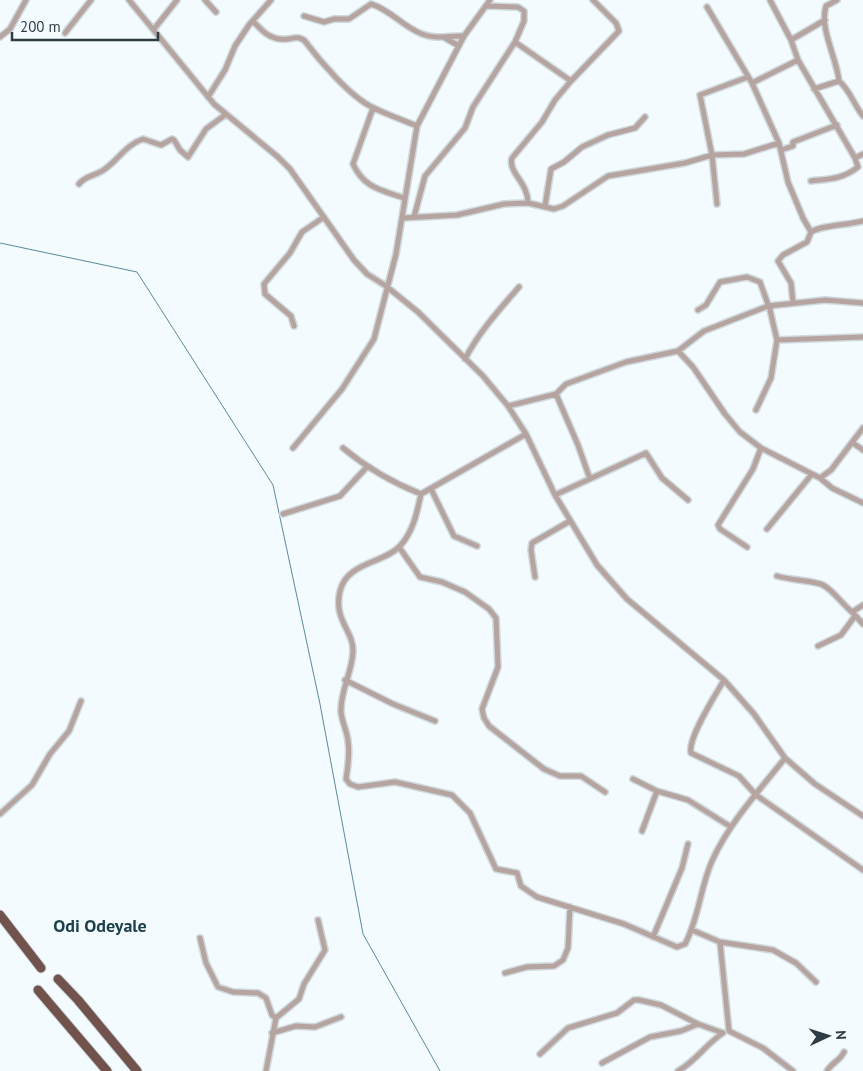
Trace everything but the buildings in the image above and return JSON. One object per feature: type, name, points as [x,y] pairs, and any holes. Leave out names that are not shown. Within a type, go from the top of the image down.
[{"type":"highway","points":[[0,914],[41,968]]},
{"type":"highway","points":[[58,979],[137,1071]]},
{"type":"highway","points":[[38,990],[107,1071]]},
{"type":"street","points":[[0,37],[10,29],[26,0]]},
{"type":"street","points":[[65,33],[91,0]]},
{"type":"street","points":[[129,0],[208,97],[225,115],[278,157],[304,186],[354,260],[367,274],[386,286],[418,312],[483,376],[508,406],[526,434],[555,495],[597,565],[627,599],[724,680],[754,714],[785,758],[815,784],[863,816]]},
{"type":"street","points":[[154,29],[177,0]]},
{"type":"street","points":[[205,0],[216,12]]},
{"type":"street","points":[[208,97],[225,70],[235,46],[270,0]]},
{"type":"street","points":[[293,448],[342,389],[374,339],[403,218],[404,198],[417,126],[464,36],[490,0]]},
{"type":"street","points":[[528,203],[528,191],[512,168],[512,158],[542,122],[555,100],[571,81],[620,31],[616,23],[593,0]]},
{"type":"street","points":[[770,0],[791,40],[798,60],[837,125],[858,167],[852,172],[836,179],[810,181]]},
{"type":"street","points":[[837,0],[826,6],[825,20],[830,50],[838,69],[839,81],[846,87],[855,106],[863,116]]},
{"type":"street","points":[[304,16],[324,22],[334,19],[349,19],[371,4],[387,10],[407,26],[422,34],[445,38],[459,46]]},
{"type":"street","points":[[414,217],[425,176],[465,128],[473,107],[515,42],[524,21],[524,11],[518,7],[486,6]]},
{"type":"street","points":[[707,7],[752,83],[779,143],[790,187],[811,232]]},
{"type":"street","points":[[791,40],[825,20]]},
{"type":"street","points":[[253,21],[266,36],[280,39],[296,37],[304,40],[340,82],[373,108],[417,126]]},
{"type":"street","points":[[445,38],[454,35],[464,36]]},
{"type":"street","points":[[515,42],[571,81]]},
{"type":"street","points":[[752,83],[798,60]]},
{"type":"street","points":[[717,204],[711,142],[700,95],[748,77]]},
{"type":"street","points":[[814,89],[839,81]]},
{"type":"street","points":[[373,108],[353,164],[361,180],[370,186],[404,198]]},
{"type":"street","points":[[79,184],[82,180],[105,169],[121,153],[143,139],[161,145],[172,139],[188,157],[206,129],[225,115]]},
{"type":"street","points":[[546,206],[551,170],[582,148],[608,135],[635,128],[645,117]]},
{"type":"street","points":[[781,150],[793,146],[793,142],[837,125]]},
{"type":"street","points":[[403,218],[457,215],[504,204],[528,203],[554,208],[563,206],[608,176],[685,163],[712,155],[744,154],[779,143]]},
{"type":"street","points":[[855,158],[863,154]]},
{"type":"street","points":[[294,326],[291,316],[265,294],[264,284],[290,253],[302,232],[324,218]]},
{"type":"street","points":[[793,302],[791,283],[778,261],[783,255],[806,242],[811,232],[820,228],[838,227],[863,221]]},
{"type":"street","points":[[698,310],[706,305],[720,282],[748,277],[760,282],[770,307],[777,340],[771,378],[756,410]]},
{"type":"street","points":[[465,359],[493,316],[519,287]]},
{"type":"street","points":[[508,406],[556,394],[566,384],[626,362],[678,351],[704,332],[770,307],[793,302],[825,300],[863,303]]},
{"type":"street","points":[[777,340],[863,336]]},
{"type":"street","points":[[678,351],[694,368],[725,414],[740,432],[761,448],[820,478],[832,488],[863,503]]},
{"type":"street","points":[[556,394],[590,479]]},
{"type":"street","points":[[820,478],[831,470],[863,428]]},
{"type":"street","points":[[343,448],[366,468],[393,483],[421,494],[526,434]]},
{"type":"street","points":[[853,443],[863,450]]},
{"type":"street","points":[[747,547],[720,529],[718,525],[753,469],[761,448]]},
{"type":"street","points":[[555,495],[646,453],[662,478],[688,500]]},
{"type":"street","points":[[283,514],[340,496],[366,468]]},
{"type":"street","points":[[767,529],[812,474]]},
{"type":"street","points":[[431,489],[454,536],[477,546]]},
{"type":"street","points":[[421,494],[412,527],[399,547],[356,570],[343,584],[340,591],[340,618],[352,641],[353,652],[341,712],[348,743],[347,782],[358,787],[395,782],[452,795],[470,814],[496,869],[516,873],[521,886],[537,897],[624,924],[672,946],[681,946],[692,930],[712,861],[732,827],[785,758]]},
{"type":"street","points":[[535,577],[531,550],[532,543],[570,521]]},
{"type":"street","points":[[399,547],[420,577],[442,582],[465,592],[489,609],[496,618],[498,667],[482,710],[489,726],[544,769],[560,776],[581,776],[605,792]]},
{"type":"street","points":[[777,576],[820,584],[829,589],[863,624]]},
{"type":"street","points":[[818,646],[841,635],[854,614],[863,605]]},
{"type":"street","points":[[346,680],[393,704],[435,721]]},
{"type":"street","points":[[724,680],[698,728],[690,750],[695,756],[738,776],[756,795],[863,870]]},
{"type":"street","points":[[0,814],[32,785],[50,754],[69,731],[81,701]]},
{"type":"street","points":[[633,779],[657,790],[688,800],[732,827]]},
{"type":"street","points":[[642,831],[657,790]]},
{"type":"street","points":[[653,937],[682,868],[688,844]]},
{"type":"street","points":[[506,973],[527,967],[554,966],[563,960],[568,948],[570,907]]},
{"type":"street","points":[[266,1071],[276,1018],[299,999],[303,986],[325,950],[318,920]]},
{"type":"street","points":[[692,930],[720,942],[773,950],[796,963],[816,982]]},
{"type":"street","points":[[200,938],[206,962],[218,987],[233,992],[258,993],[266,998],[272,1015],[276,1018]]},
{"type":"street","points":[[720,942],[726,1032]]},
{"type":"street","points":[[540,1054],[568,1028],[617,1012],[634,1000],[661,1005],[698,1024],[726,1032],[763,1048],[793,1071]]},
{"type":"street","points":[[272,1033],[296,1026],[315,1027],[341,1017]]},
{"type":"street","points":[[602,1063],[650,1036],[681,1031],[698,1024]]},
{"type":"street","points":[[678,1071],[687,1066],[714,1039],[726,1032]]},
{"type":"street","points":[[827,1071],[840,1060],[844,1052]]},
{"type":"waterway","points":[[0,243],[137,272],[273,485],[320,704],[363,934],[440,1071]]},
{"type":"district","name":"Odi Odeyale","points":[[100,925]]}]
